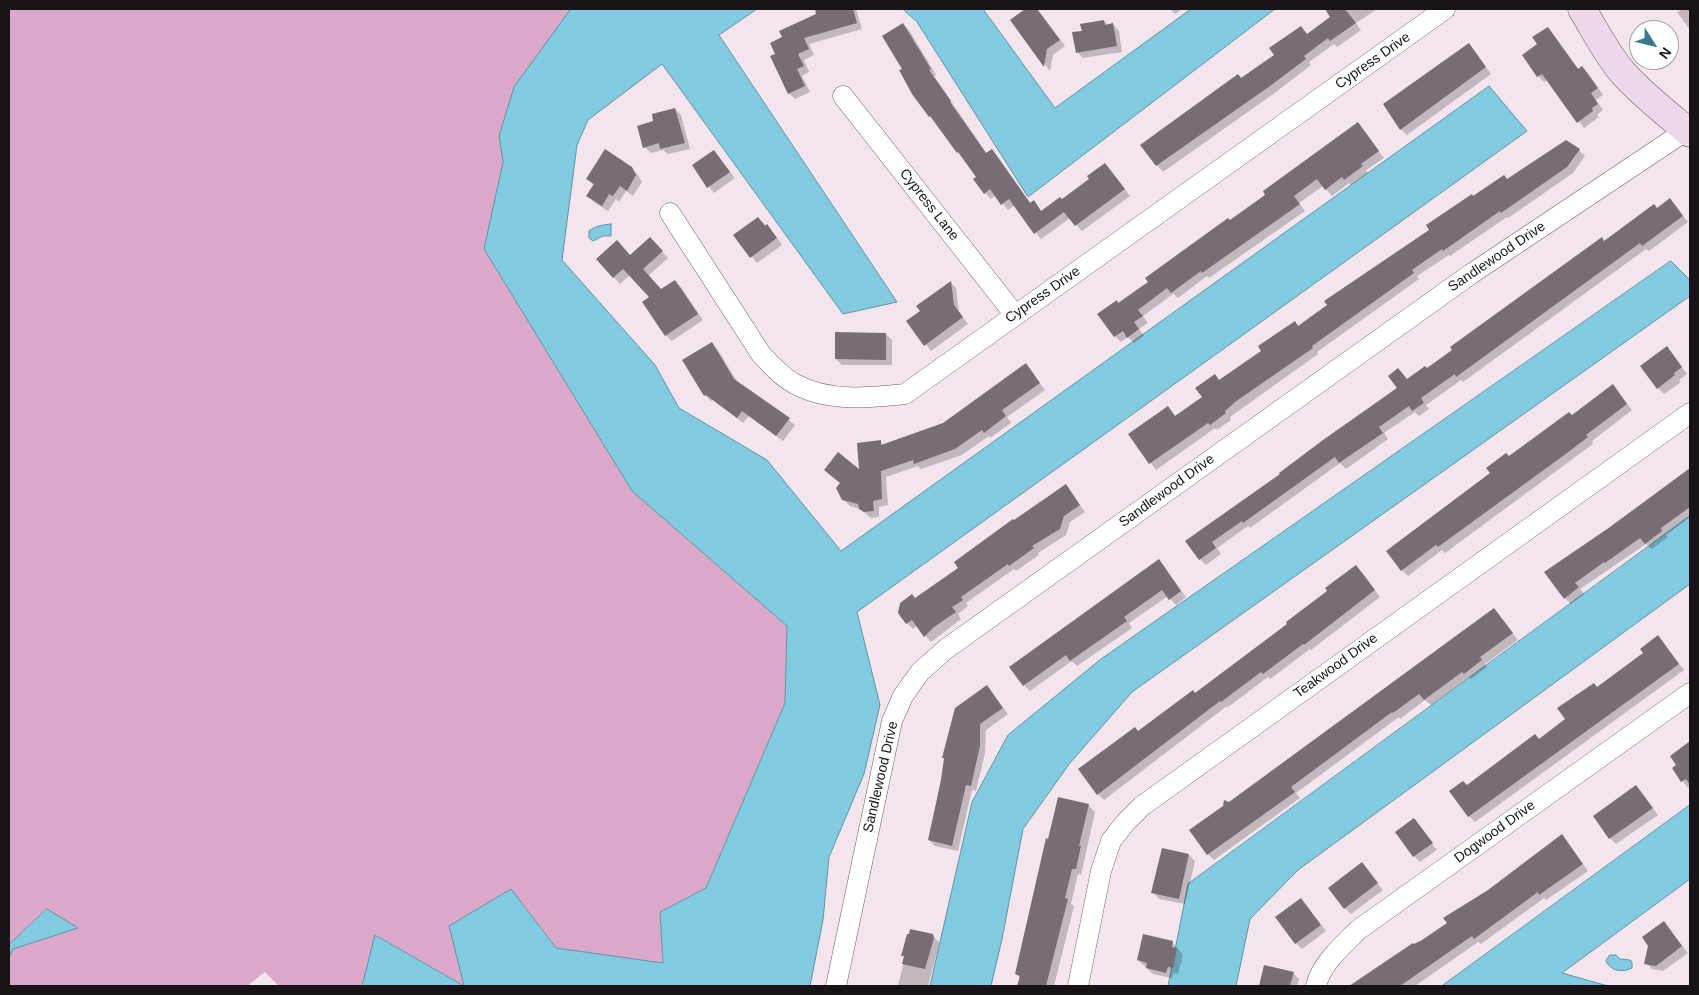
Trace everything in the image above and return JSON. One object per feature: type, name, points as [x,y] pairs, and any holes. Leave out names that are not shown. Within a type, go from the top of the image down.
[{"type":"main road","points":[[1582,9],[1609,54],[1623,73],[1656,105],[1689,131]]},
{"type":"street","name":"Cypress Drive","points":[[670,213],[761,354],[778,371],[795,384],[817,392],[874,398],[905,394],[1445,9]]},
{"type":"street","name":"Cypress Lane","points":[[843,96],[1015,314]]},
{"type":"street","name":"Sandlewood Drive","points":[[836,986],[892,721],[904,696],[920,672],[946,648],[1471,274],[1689,131]]},
{"type":"street","name":"Teakwood Drive","points":[[1078,986],[1101,872],[1111,841],[1142,806],[1690,413]]},
{"type":"street","name":"Dogwood Drive","points":[[1316,986],[1317,978],[1332,957],[1358,930],[1690,692]]},
{"type":"shaded area","points":[[9,9],[577,9],[570,11],[499,136],[503,162],[484,249],[632,491],[787,626],[785,703],[706,888],[660,912],[663,964],[556,948],[511,889],[464,986],[376,935],[362,986],[279,986],[265,972],[247,986],[9,986],[9,958],[13,949],[78,928],[46,909],[9,945]]},
{"type":"water","points":[[757,9],[719,35],[897,302],[843,314],[662,64],[588,120],[577,145],[562,260],[655,365],[679,408],[767,460],[841,551],[1489,86],[1527,131],[857,612],[880,705],[864,774],[829,857],[823,920],[810,986],[464,986],[449,926],[511,889],[556,948],[663,963],[660,912],[706,888],[785,703],[787,626],[632,491],[484,249],[503,162],[499,136],[514,87],[570,10]]},
{"type":"water","points":[[903,9],[983,9],[1055,108],[1191,9],[1275,9],[1028,197],[917,22]]},
{"type":"water","points":[[611,224],[611,236],[603,236],[593,241],[589,238],[589,231],[591,229]]},
{"type":"water","points":[[1671,261],[1690,280],[1690,296],[1132,692],[1070,763],[1023,829],[991,986],[930,986],[972,802],[1008,735],[1101,659]]},
{"type":"water","points":[[1690,516],[1690,584],[1298,870],[1250,919],[1236,986],[1168,986],[1188,884]]},
{"type":"water","points":[[1690,805],[1690,879],[1562,973],[1608,986],[1442,986]]},
{"type":"water","points":[[47,909],[78,928],[13,949],[9,958],[9,945]]},
{"type":"water","points":[[375,935],[464,986],[362,986]]},
{"type":"water","points":[[1610,955],[1630,960],[1632,968],[1621,971],[1610,967],[1606,961]]},
{"type":"building","points":[[815,9],[853,9],[857,23],[804,38],[809,49],[798,54],[804,66],[797,69],[805,86],[788,94],[770,56],[775,54],[770,43],[782,37],[779,31],[816,14]]},
{"type":"building","points":[[1025,9],[1037,9],[1060,40],[1047,49],[1044,67],[1010,20]]},
{"type":"building","points":[[1325,9],[1345,9],[1356,23],[1330,41],[1328,38],[1304,56],[1306,59],[1270,86],[1156,166],[1140,145],[1238,74],[1241,78],[1274,55],[1269,48],[1301,26],[1307,34],[1330,17]]},
{"type":"building","points":[[1104,20],[1105,25],[1113,23],[1117,46],[1076,53],[1072,32],[1082,31],[1080,24]]},
{"type":"building","points":[[903,23],[931,69],[929,70],[950,102],[986,153],[992,149],[1030,203],[1034,200],[1041,211],[1060,197],[1062,199],[1089,179],[1087,176],[1105,163],[1125,189],[1075,226],[1064,212],[1034,234],[1009,199],[1001,205],[990,189],[984,194],[973,179],[976,177],[958,152],[912,94],[899,70],[902,69],[882,36]]},
{"type":"building","points":[[1548,27],[1578,69],[1582,66],[1598,88],[1591,93],[1598,104],[1592,108],[1593,111],[1577,123],[1542,74],[1537,77],[1522,55],[1537,44],[1532,37]]},
{"type":"building","points":[[1469,43],[1486,67],[1400,130],[1383,104]]},
{"type":"building","points":[[675,108],[685,143],[660,149],[659,143],[643,148],[637,126],[653,121],[652,114]]},
{"type":"building","points":[[1358,122],[1379,151],[1361,164],[1363,166],[1344,180],[1342,177],[1325,190],[1317,179],[1294,196],[1300,204],[1171,293],[1167,288],[1138,310],[1143,316],[1134,322],[1139,329],[1127,338],[1123,331],[1114,337],[1097,314],[1117,300],[1118,303],[1148,282],[1145,278],[1228,218],[1230,220],[1265,195],[1263,191]]},
{"type":"building","points":[[1566,140],[1580,149],[1567,167],[1501,213],[1500,211],[1412,270],[1414,273],[1312,346],[1313,348],[1235,402],[1225,411],[1226,413],[1210,425],[1208,423],[1149,464],[1128,434],[1168,406],[1175,416],[1202,397],[1195,388],[1215,374],[1219,380],[1261,351],[1258,346],[1295,321],[1298,326],[1327,305],[1324,301],[1429,230],[1426,225],[1472,194],[1473,196],[1504,175],[1507,179]]},
{"type":"building","points":[[605,149],[632,167],[636,175],[627,191],[620,186],[613,196],[609,194],[602,206],[586,196],[594,184],[586,179]]},
{"type":"building","points":[[714,150],[730,172],[707,188],[692,165]]},
{"type":"building","points":[[1670,198],[1683,216],[1642,246],[1640,243],[1456,377],[1455,374],[1421,398],[1424,403],[1412,411],[1409,406],[1379,427],[1383,433],[1339,463],[1335,457],[1243,523],[1242,521],[1212,542],[1216,548],[1199,560],[1185,541],[1397,388],[1388,376],[1398,368],[1407,379],[1425,366],[1427,368],[1452,350],[1450,347],[1602,237],[1604,241],[1654,204],[1657,208]]},
{"type":"building","points":[[758,217],[765,226],[767,224],[777,238],[750,258],[733,235]]},
{"type":"building","points":[[650,237],[663,251],[643,269],[661,289],[675,280],[698,314],[665,336],[642,302],[649,297],[623,269],[613,278],[596,259],[617,240],[630,255]]},
{"type":"building","points":[[951,281],[954,305],[963,317],[924,346],[906,321],[920,311],[916,306]]},
{"type":"building","points":[[835,332],[886,333],[886,360],[835,359]]},
{"type":"building","points":[[712,342],[734,379],[790,418],[776,436],[742,411],[737,418],[706,395],[704,396],[682,360]]},
{"type":"building","points":[[1667,346],[1682,367],[1657,389],[1640,366]]},
{"type":"building","points":[[1026,363],[1040,383],[1002,410],[1006,416],[984,433],[982,430],[955,449],[914,464],[913,460],[881,471],[882,499],[873,501],[874,511],[864,512],[859,509],[858,504],[842,500],[836,488],[840,483],[824,470],[838,452],[859,469],[857,443],[881,440],[881,445],[943,423]]},
{"type":"building","points":[[1613,384],[1627,404],[1586,435],[1588,437],[1567,453],[1438,547],[1436,545],[1401,571],[1386,551],[1490,473],[1486,468],[1506,453],[1509,456],[1569,412],[1572,415]]},
{"type":"building","points":[[1690,468],[1690,507],[1661,528],[1662,531],[1645,544],[1640,538],[1575,583],[1579,587],[1564,599],[1544,572],[1610,527]]},
{"type":"building","points":[[1066,484],[1080,505],[1064,516],[1060,529],[1032,546],[1034,548],[961,597],[963,600],[952,607],[956,612],[934,627],[924,637],[912,620],[906,624],[898,613],[900,603],[912,594],[915,598],[958,568],[954,562],[1013,519]]},
{"type":"building","points":[[1159,559],[1181,591],[1169,600],[1162,590],[1124,617],[1127,621],[1070,661],[1066,655],[1023,686],[1009,667]]},
{"type":"building","points":[[1356,565],[1375,590],[1304,645],[1220,701],[1097,795],[1078,769],[1135,727],[1138,731],[1193,690],[1195,693],[1287,624],[1286,622],[1327,591],[1325,588]]},
{"type":"building","points":[[1494,608],[1513,633],[1480,657],[1482,660],[1424,700],[1419,694],[1392,712],[1291,787],[1295,792],[1207,855],[1189,830],[1223,806],[1224,800],[1229,802]]},
{"type":"building","points":[[1658,635],[1679,664],[1468,817],[1449,791],[1463,781],[1467,785],[1535,734],[1539,739],[1565,719],[1557,708],[1594,683],[1597,687],[1643,653],[1640,649]]},
{"type":"building","points":[[987,685],[1003,708],[980,724],[980,746],[971,786],[966,785],[952,846],[928,840],[941,780],[944,758],[942,758],[955,708]]},
{"type":"building","points":[[1690,741],[1690,785],[1686,779],[1681,782],[1672,768],[1676,765],[1670,756]]},
{"type":"building","points":[[1636,785],[1653,808],[1609,839],[1593,816]]},
{"type":"building","points":[[1058,797],[1089,804],[1079,846],[1081,846],[1076,869],[1072,869],[1065,898],[1068,899],[1046,986],[1017,986],[1020,976],[1015,974],[1046,838],[1048,839]]},
{"type":"building","points":[[1414,818],[1433,843],[1413,857],[1395,832]]},
{"type":"building","points":[[1562,834],[1583,864],[1539,895],[1538,892],[1474,939],[1472,936],[1400,986],[1349,986],[1413,943],[1422,940],[1447,923],[1443,918],[1488,890]]},
{"type":"building","points":[[1162,848],[1189,854],[1179,899],[1151,893]]},
{"type":"building","points":[[1362,862],[1378,883],[1344,909],[1328,888]]},
{"type":"building","points":[[1301,898],[1321,925],[1295,944],[1275,917]]},
{"type":"building","points":[[1664,921],[1682,946],[1656,966],[1644,964],[1648,946],[1642,937]]},
{"type":"building","points":[[910,929],[933,934],[934,938],[925,969],[902,964],[904,956],[901,956]]},
{"type":"building","points":[[1143,934],[1173,941],[1172,947],[1177,948],[1173,968],[1168,967],[1166,973],[1146,968],[1147,963],[1137,960]]},
{"type":"building","points":[[1264,965],[1294,972],[1290,986],[1259,986]]}]
